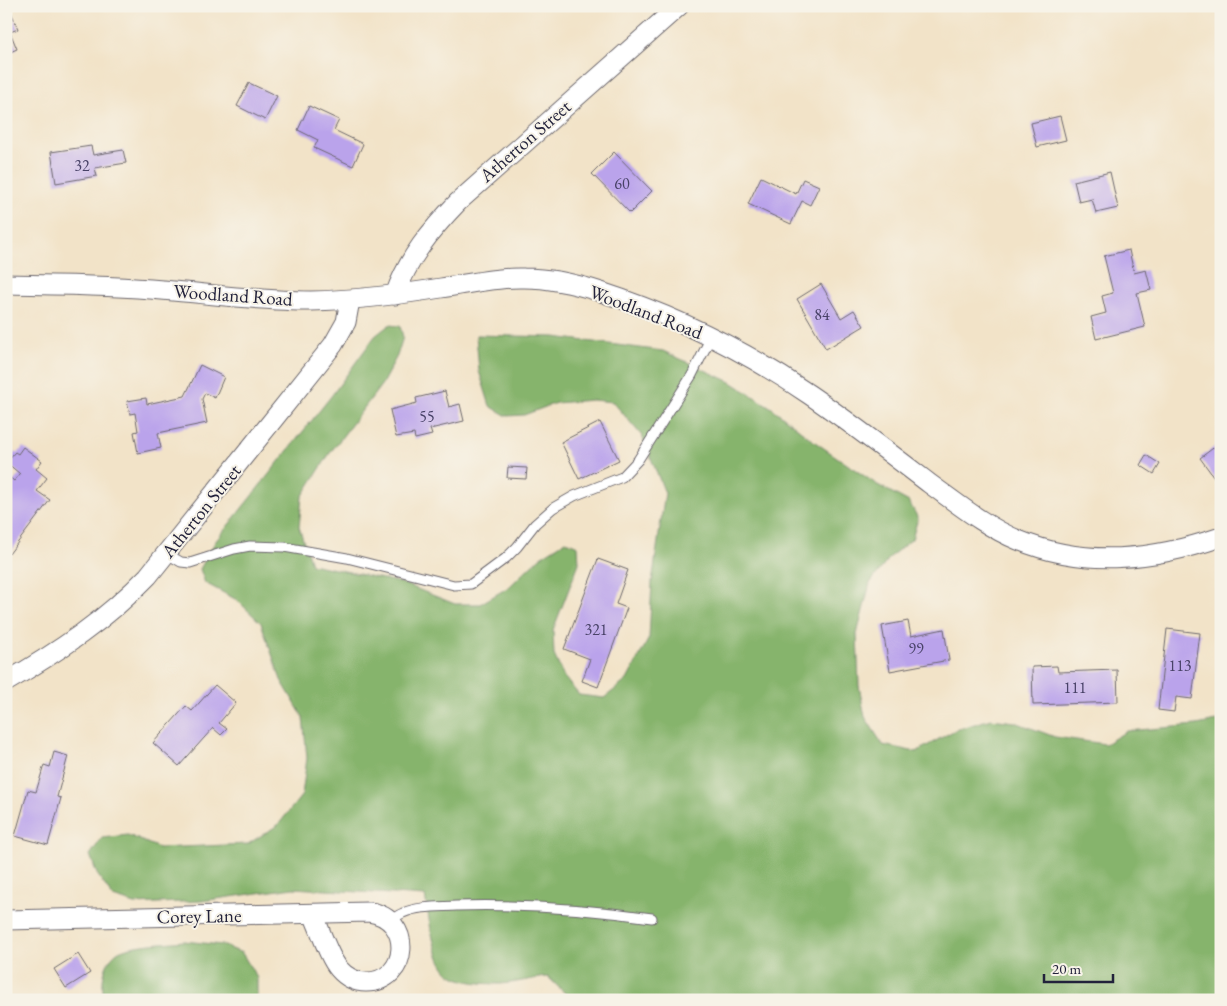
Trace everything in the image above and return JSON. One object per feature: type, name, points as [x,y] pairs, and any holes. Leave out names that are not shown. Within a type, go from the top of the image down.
[{"type":"street","name":"Atherton Street","points":[[395,295],[401,279],[416,252],[431,231],[458,202],[679,6]]},
{"type":"street","name":"Woodland Road","points":[[6,284],[133,288],[271,300],[350,300],[496,279],[545,279],[571,284],[618,298],[658,313],[711,337],[764,365],[802,389],[958,505],[998,531],[1015,539],[1060,553],[1095,558],[1117,558],[1165,553],[1221,537]]},
{"type":"street","name":"Atherton Street","points":[[6,682],[63,646],[113,610],[142,583],[333,345],[346,322],[350,300]]},
{"type":"street","name":"Corey Lane","points":[[6,920],[369,912],[380,915],[390,921]]},
{"type":"street","points":[[313,914],[336,966],[350,978],[362,982],[374,982],[384,977],[397,965],[401,954],[401,942],[397,930],[390,921]]},
{"type":"lane","points":[[167,554],[181,562],[190,562],[234,548],[250,546],[284,547],[347,558],[454,586],[471,584],[517,548],[534,524],[553,508],[574,496],[613,482],[630,470],[692,375],[711,337]]},
{"type":"lane","points":[[390,921],[404,912],[412,910],[475,906],[588,911],[652,918]]},
{"type":"green space","points":[[389,325],[400,326],[403,337],[397,356],[382,384],[330,453],[302,497],[299,527],[311,564],[402,583],[455,604],[480,604],[509,587],[539,558],[566,541],[578,546],[579,563],[553,630],[554,655],[564,677],[579,695],[604,698],[627,680],[649,638],[652,582],[665,493],[642,436],[613,402],[592,400],[556,403],[524,415],[507,416],[490,406],[479,371],[476,335],[555,337],[663,351],[731,382],[772,408],[815,442],[876,484],[909,502],[918,518],[912,539],[891,556],[870,583],[857,634],[859,686],[865,717],[883,745],[916,752],[955,730],[991,719],[1015,722],[1055,737],[1105,744],[1127,731],[1197,725],[1221,720],[1221,1000],[570,1000],[548,977],[495,984],[472,982],[457,978],[451,974],[446,970],[438,955],[432,935],[425,896],[293,888],[202,901],[135,904],[113,897],[97,874],[90,855],[102,838],[128,835],[159,848],[248,844],[278,825],[302,795],[307,758],[303,717],[281,680],[261,623],[237,600],[205,583],[200,569],[215,542],[332,395],[375,336]]},
{"type":"green space","points":[[184,941],[222,945],[242,953],[257,978],[257,1000],[104,1000],[104,975],[108,963],[116,953],[138,946]]},
{"type":"building","points":[[9,7],[18,29],[10,32],[17,49],[6,54],[6,8]]},
{"type":"building","points":[[249,83],[277,96],[265,120],[237,106]]},
{"type":"building","points":[[309,106],[339,120],[334,130],[363,144],[353,166],[314,148],[318,140],[298,130]]},
{"type":"building","points":[[1060,116],[1066,140],[1037,147],[1031,123]]},
{"type":"building","points":[[91,146],[93,155],[123,150],[126,163],[95,168],[97,176],[56,183],[51,152]]},
{"type":"building","points":[[614,152],[652,191],[630,213],[592,174]]},
{"type":"building","points":[[1110,172],[1118,208],[1096,213],[1092,199],[1079,202],[1074,181]]},
{"type":"building","points":[[761,177],[796,194],[803,179],[819,186],[810,205],[802,201],[791,224],[748,204]]},
{"type":"building","points":[[1129,250],[1134,273],[1146,270],[1151,290],[1137,293],[1145,327],[1096,339],[1091,317],[1106,313],[1102,296],[1113,293],[1104,256]]},
{"type":"building","points":[[821,284],[841,318],[854,310],[864,326],[826,349],[797,299]]},
{"type":"building","points":[[200,365],[224,377],[215,398],[205,393],[202,399],[207,423],[158,433],[161,448],[138,453],[134,432],[138,431],[135,413],[130,414],[127,401],[146,398],[147,404],[185,396]]},
{"type":"building","points":[[445,391],[449,407],[460,404],[464,421],[430,429],[432,435],[415,439],[414,434],[396,437],[390,410],[417,403],[416,398]]},
{"type":"building","points":[[600,422],[619,460],[579,479],[561,442]]},
{"type":"building","points":[[1221,442],[1221,482],[1219,484],[1200,458]]},
{"type":"building","points":[[23,447],[42,461],[36,469],[47,478],[37,491],[50,500],[9,554],[6,551],[6,481],[9,477],[14,481],[20,474],[6,462],[15,452],[18,454]]},
{"type":"building","points":[[1146,455],[1160,464],[1154,474],[1140,465]]},
{"type":"building","points":[[508,467],[527,468],[526,479],[507,478]]},
{"type":"building","points":[[598,559],[628,570],[616,604],[627,608],[598,687],[582,681],[590,659],[564,649]]},
{"type":"building","points":[[908,621],[911,636],[944,629],[949,660],[890,671],[882,626]]},
{"type":"building","points":[[1167,629],[1200,633],[1192,699],[1176,697],[1174,712],[1158,710]]},
{"type":"building","points":[[1057,666],[1058,672],[1117,670],[1118,702],[1033,705],[1032,667]]},
{"type":"building","points":[[215,685],[236,703],[219,723],[227,729],[221,735],[213,728],[179,766],[153,743],[186,706],[192,711]]},
{"type":"building","points":[[54,752],[68,756],[57,797],[61,798],[48,845],[15,836],[28,790],[36,792],[44,765],[50,767]]},
{"type":"building","points":[[78,954],[90,973],[66,988],[54,969]]}]
